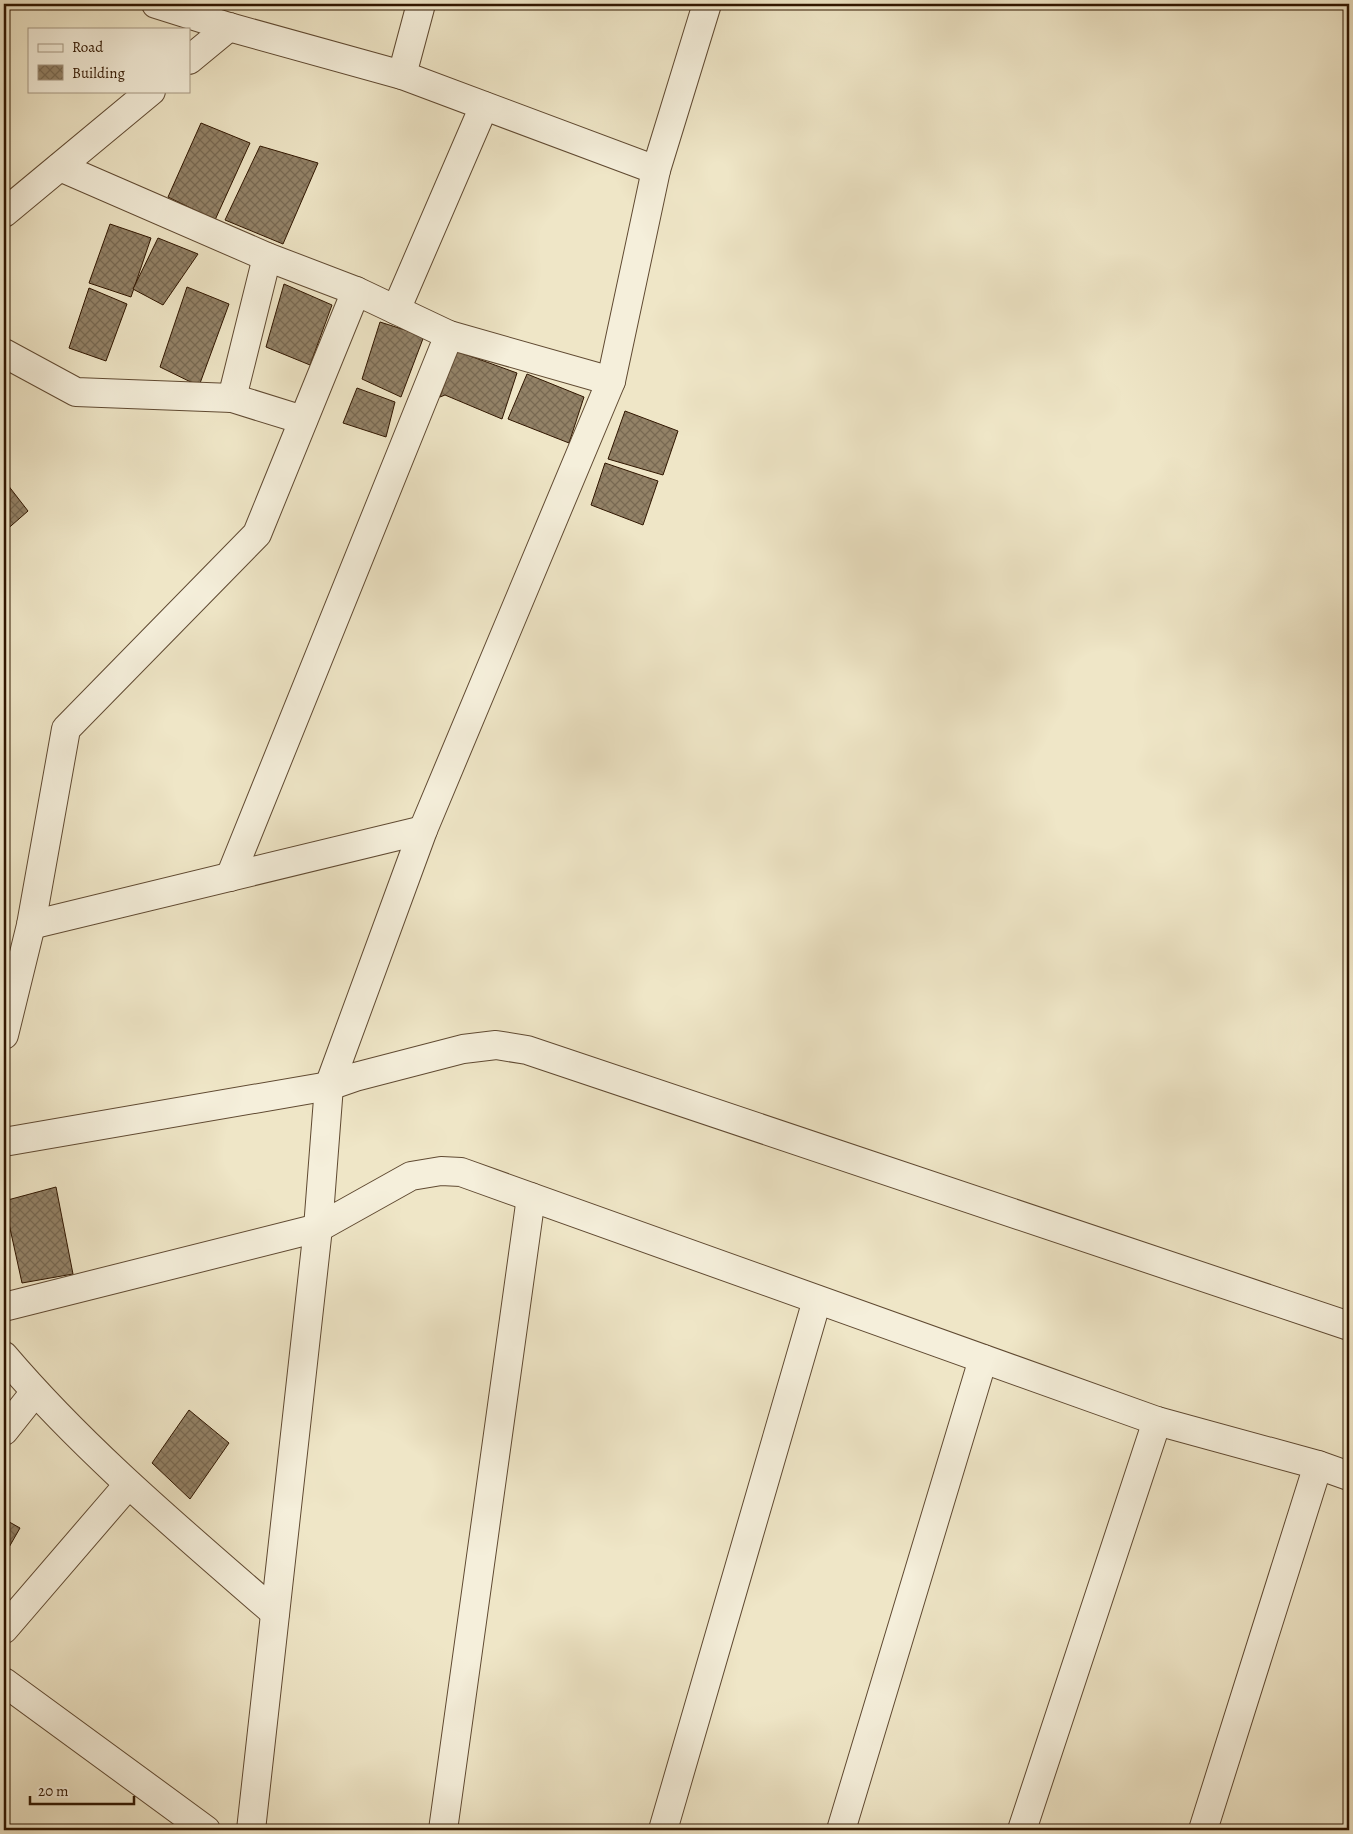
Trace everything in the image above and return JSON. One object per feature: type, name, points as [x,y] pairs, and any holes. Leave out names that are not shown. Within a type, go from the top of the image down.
[{"type":"street","points":[[156,4],[229,27],[402,75],[656,170]]},
{"type":"street","points":[[402,75],[421,4]]},
{"type":"street","points":[[251,1830],[318,1228],[329,1086],[423,830],[611,381],[656,170],[707,4]]},
{"type":"street","points":[[190,59],[229,27]]},
{"type":"street","points":[[4,213],[150,92]]},
{"type":"street","points":[[396,310],[484,106]]},
{"type":"street","points":[[60,167],[267,257],[356,291],[448,335],[611,381]]},
{"type":"street","points":[[232,398],[267,257]]},
{"type":"street","points":[[4,1035],[31,925],[66,729],[257,534],[356,291]]},
{"type":"street","points":[[230,877],[448,335]]},
{"type":"street","points":[[4,353],[76,392],[232,398],[302,420]]},
{"type":"street","points":[[31,925],[423,830]]},
{"type":"street","points":[[4,1142],[329,1086],[355,1077],[463,1049],[496,1045],[527,1050],[1349,1326]]},
{"type":"street","points":[[4,1307],[318,1228],[411,1176],[441,1171],[461,1172],[1157,1421],[1318,1464],[1349,1476]]},
{"type":"street","points":[[443,1830],[531,1197]]},
{"type":"street","points":[[663,1830],[817,1300]]},
{"type":"street","points":[[4,1356],[35,1392],[128,1485],[275,1613]]},
{"type":"street","points":[[841,1830],[983,1360]]},
{"type":"street","points":[[4,1431],[35,1392]]},
{"type":"street","points":[[1022,1830],[1157,1421]]},
{"type":"street","points":[[1203,1830],[1318,1464]]},
{"type":"street","points":[[4,1630],[128,1485]]},
{"type":"street","points":[[4,1682],[206,1830]]},
{"type":"building","points":[[201,123],[250,143],[215,220],[168,197]]},
{"type":"building","points":[[260,146],[318,163],[283,244],[225,220]]},
{"type":"building","points":[[110,224],[151,238],[131,297],[89,283]]},
{"type":"building","points":[[158,238],[198,254],[163,305],[133,289]]},
{"type":"building","points":[[284,284],[332,305],[310,365],[266,347]]},
{"type":"building","points":[[187,287],[229,304],[199,386],[160,367]]},
{"type":"building","points":[[89,288],[127,304],[106,361],[69,348]]},
{"type":"building","points":[[380,322],[424,336],[401,397],[362,379]]},
{"type":"building","points":[[456,351],[517,373],[502,419],[445,395],[440,397]]},
{"type":"building","points":[[527,374],[584,397],[569,443],[508,419]]},
{"type":"building","points":[[357,388],[395,402],[386,437],[343,423]]},
{"type":"building","points":[[625,411],[678,431],[663,475],[608,459]]},
{"type":"building","points":[[605,463],[658,481],[643,525],[591,505]]},
{"type":"building","points":[[4,480],[28,511],[4,532]]},
{"type":"building","points":[[56,1187],[73,1274],[22,1283],[4,1201]]},
{"type":"building","points":[[189,1410],[229,1443],[190,1499],[152,1463]]},
{"type":"building","points":[[4,1519],[20,1528],[4,1556]]}]
